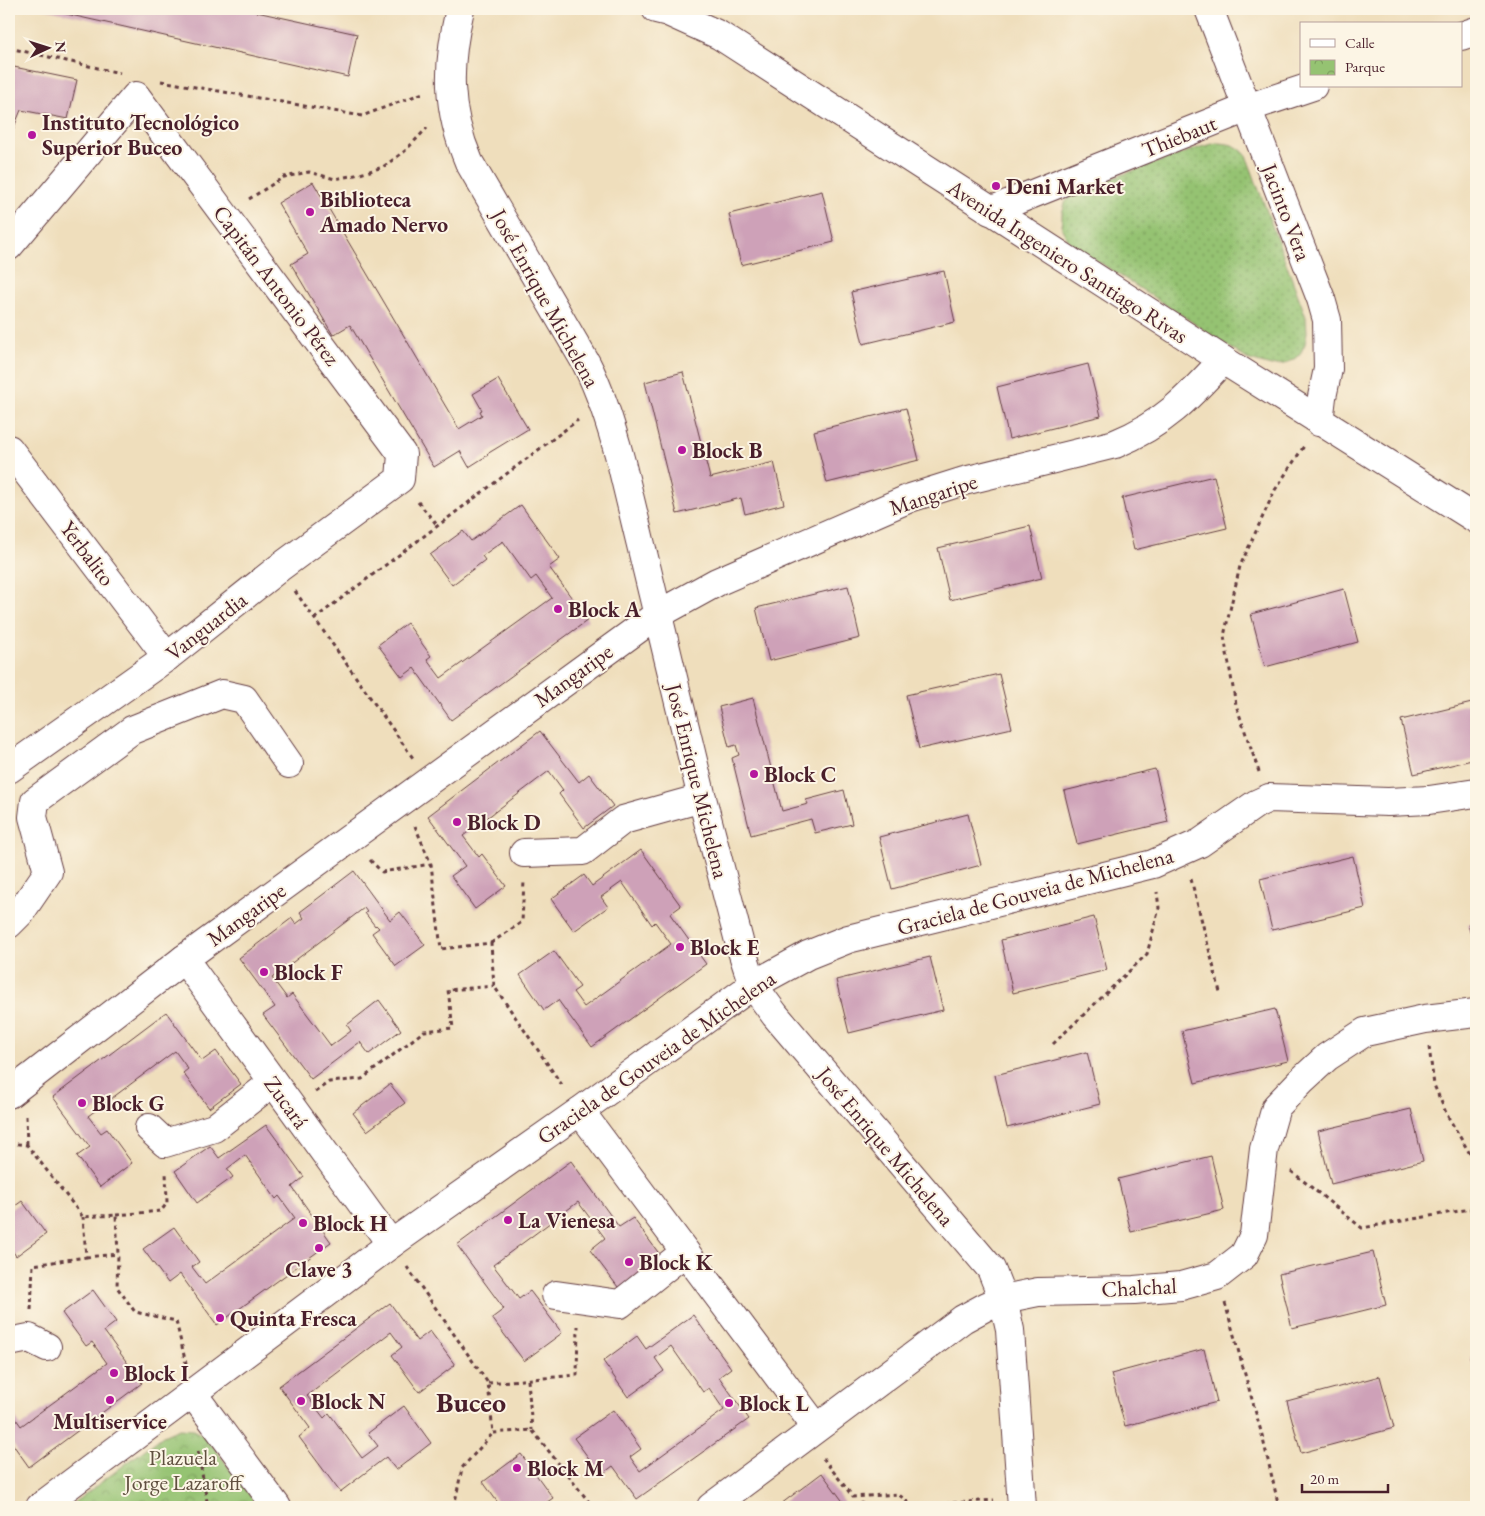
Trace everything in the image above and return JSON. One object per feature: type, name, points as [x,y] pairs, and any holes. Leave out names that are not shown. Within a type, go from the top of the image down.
[{"type":"street","name":"José Enrique Michelena","points":[[460,9],[453,40],[451,83],[454,118],[461,143],[469,162],[586,362],[603,402],[621,462],[702,798],[740,945],[753,985],[775,1015],[991,1269],[1004,1299],[1010,1330],[1022,1502]]},
{"type":"street","name":"Jacinto Vera","points":[[1209,9],[1321,299],[1327,320],[1328,369],[1319,422]]},
{"type":"street","name":"Avenida Ingeniero Santiago Rivas","points":[[664,10],[719,36],[1319,422],[1476,519]]},
{"type":"street","points":[[1462,36],[1476,31]]},
{"type":"street","name":"Thiebaut","points":[[990,211],[1247,108],[1307,88]]},
{"type":"street","name":"Capitán Antonio Pérez","points":[[9,246],[136,96],[402,454],[400,479]]},
{"type":"street","name":"Mangaripe","points":[[9,1094],[184,959],[657,615],[717,582],[910,498],[964,481],[1115,444],[1138,435],[1157,424],[1189,397],[1224,360]]},
{"type":"street","name":"Yerbalito","points":[[9,449],[167,657]]},
{"type":"street","name":"Vanguardia","points":[[9,769],[167,657],[279,568],[400,479]]},
{"type":"street","points":[[9,924],[20,913],[48,872],[32,817],[35,802],[132,730],[222,694],[244,699],[289,764]]},
{"type":"street","points":[[1268,798],[1388,802],[1429,800],[1476,793]]},
{"type":"street","points":[[524,853],[584,851],[623,820],[702,798]]},
{"type":"street","name":"Graciela de Gouveia de Michelena","points":[[40,1507],[391,1244],[580,1111],[753,985],[808,954],[848,939],[1153,864],[1184,852],[1217,833],[1256,804],[1268,798]]},
{"type":"street","name":"Zucará","points":[[184,959],[391,1244]]},
{"type":"street","name":"Chalchal","points":[[711,1507],[962,1319],[987,1306],[1004,1299],[1038,1292],[1134,1290],[1181,1286],[1217,1276],[1244,1255],[1254,1235],[1264,1149],[1276,1107],[1327,1057],[1365,1032],[1425,1019],[1476,1013]]},
{"type":"street","points":[[157,1136],[214,1128],[273,1082]]},
{"type":"street","points":[[580,1111],[685,1252],[811,1431]]},
{"type":"street","points":[[567,1296],[620,1304],[685,1252]]},
{"type":"street","points":[[193,1394],[277,1507]]},
{"type":"path","points":[[9,48],[121,73]]},
{"type":"path","points":[[159,81],[362,116],[451,83]]},
{"type":"path","points":[[225,215],[284,177],[309,172],[335,179],[384,167],[405,151],[428,127],[454,118]]},
{"type":"path","points":[[314,619],[603,402]]},
{"type":"path","points":[[1268,798],[1236,705],[1224,636],[1240,566],[1275,490],[1319,422]]},
{"type":"path","points":[[279,568],[429,781]]},
{"type":"path","points":[[404,800],[431,864],[441,949],[491,943],[522,922],[524,853]]},
{"type":"path","points":[[350,839],[382,872],[431,864]]},
{"type":"path","points":[[1184,852],[1220,992]]},
{"type":"path","points":[[1053,1044],[1148,954],[1159,908],[1153,864]]},
{"type":"path","points":[[491,943],[494,986],[580,1111]]},
{"type":"path","points":[[292,1108],[330,1082],[362,1079],[424,1031],[453,1028],[448,990],[494,986]]},
{"type":"path","points":[[1425,1019],[1434,1085],[1447,1115],[1476,1164]]},
{"type":"path","points":[[83,1217],[161,1211],[167,1203],[157,1136]]},
{"type":"path","points":[[9,1143],[27,1145],[83,1217],[86,1257]]},
{"type":"path","points":[[1264,1149],[1362,1228],[1476,1208]]},
{"type":"path","points":[[116,1215],[117,1287],[135,1312],[176,1321],[193,1394]]},
{"type":"path","points":[[391,1244],[488,1383],[493,1433]]},
{"type":"path","points":[[29,1342],[33,1265],[118,1254]]},
{"type":"path","points":[[1217,1276],[1262,1435],[1279,1507]]},
{"type":"path","points":[[488,1383],[577,1375],[567,1296]]},
{"type":"path","points":[[528,1380],[532,1430],[593,1507]]},
{"type":"path","points":[[454,1507],[462,1468],[493,1433],[532,1430]]},
{"type":"path","points":[[811,1431],[853,1498],[898,1494],[913,1507],[1022,1502]]},
{"type":"green space","points":[[1216,143],[1232,145],[1246,155],[1306,317],[1307,332],[1305,344],[1299,356],[1285,364],[1271,366],[1247,359],[1099,262],[1072,247],[1062,229],[1062,213],[1065,203],[1073,192]]},
{"type":"green space","name":"Plazuela Jorge Lazaroff","points":[[179,1429],[193,1430],[206,1437],[259,1507],[68,1507],[163,1436]]},
{"type":"building","points":[[44,9],[243,9],[357,34],[348,77]]},
{"type":"building","points":[[9,66],[77,80],[68,119],[21,110],[14,127],[10,147]]},
{"type":"building","points":[[313,182],[459,429],[482,415],[480,411],[482,410],[473,394],[498,379],[528,429],[469,467],[460,451],[434,467],[350,325],[333,335],[291,264],[308,254],[278,203]]},
{"type":"building","points":[[822,191],[834,242],[741,265],[729,214]]},
{"type":"building","points":[[944,271],[955,322],[863,344],[851,292]]},
{"type":"building","points":[[1088,364],[1101,416],[1009,439],[997,387]]},
{"type":"building","name":"Block B","points":[[683,372],[710,478],[774,462],[784,504],[745,514],[741,498],[677,514],[645,382]]},
{"type":"building","points":[[906,408],[919,460],[827,483],[814,431]]},
{"type":"building","points":[[1214,476],[1227,528],[1134,550],[1122,498]]},
{"type":"building","name":"Block A","points":[[521,505],[560,559],[549,567],[588,620],[451,720],[414,668],[402,677],[378,645],[407,623],[431,656],[427,659],[441,678],[552,598],[536,576],[531,580],[503,541],[482,556],[485,560],[452,585],[430,555],[463,531],[471,541]]},
{"type":"building","points":[[1030,526],[1042,578],[950,600],[938,548]]},
{"type":"building","points":[[848,586],[860,638],[769,661],[756,608]]},
{"type":"building","points":[[1344,589],[1358,642],[1265,667],[1251,614]]},
{"type":"building","points":[[999,674],[1012,728],[919,749],[906,695]]},
{"type":"building","name":"Block C","points":[[753,698],[782,811],[808,804],[806,800],[844,790],[852,824],[815,833],[811,819],[751,835],[732,758],[739,755],[736,745],[729,747],[719,707]]},
{"type":"building","points":[[1476,702],[1476,759],[1414,774],[1401,720]]},
{"type":"building","name":"Block D","points":[[540,731],[579,782],[589,774],[613,806],[584,828],[559,794],[563,790],[549,771],[463,836],[479,857],[482,854],[506,886],[475,909],[451,876],[465,866],[428,816]]},
{"type":"building","points":[[1155,769],[1168,822],[1077,844],[1064,791]]},
{"type":"building","points":[[968,814],[981,865],[892,889],[879,837]]},
{"type":"building","name":"Block E","points":[[641,850],[681,906],[670,914],[706,964],[592,1047],[558,1000],[544,1010],[520,975],[554,951],[580,987],[573,992],[584,1007],[671,944],[655,922],[652,925],[622,882],[601,897],[608,907],[574,931],[551,899],[584,875],[592,886]]},
{"type":"building","points":[[1353,856],[1365,908],[1272,930],[1260,879]]},
{"type":"building","name":"Block F","points":[[354,871],[390,920],[400,912],[425,945],[396,966],[372,933],[379,928],[375,926],[365,913],[367,912],[364,908],[272,978],[287,998],[292,994],[331,1046],[351,1031],[347,1025],[379,1000],[401,1030],[369,1054],[360,1042],[311,1079],[263,1015],[275,1007],[239,958],[292,918],[296,924],[304,918],[300,912]]},
{"type":"building","points":[[1094,917],[1107,970],[1013,993],[1001,940]]},
{"type":"building","points":[[1476,922],[1476,954],[1468,924]]},
{"type":"building","points":[[930,957],[943,1010],[849,1033],[836,980]]},
{"type":"building","points":[[1275,1009],[1288,1061],[1195,1083],[1182,1031]]},
{"type":"building","name":"Block G","points":[[166,1012],[202,1061],[216,1051],[241,1084],[209,1108],[183,1073],[188,1069],[175,1051],[88,1116],[101,1133],[107,1129],[132,1163],[100,1187],[77,1156],[90,1147],[53,1097]]},
{"type":"building","points":[[1087,1052],[1100,1104],[1007,1128],[995,1075]]},
{"type":"building","points":[[390,1084],[405,1103],[367,1131],[353,1113]]},
{"type":"building","points":[[1411,1109],[1423,1161],[1331,1184],[1318,1131]]},
{"type":"building","name":"Block H","points":[[266,1125],[304,1177],[292,1187],[331,1242],[217,1325],[180,1274],[168,1283],[143,1249],[174,1227],[199,1262],[192,1267],[205,1284],[295,1218],[279,1196],[276,1199],[245,1155],[227,1169],[233,1177],[197,1203],[175,1171],[210,1146],[219,1158]]},
{"type":"building","points":[[1211,1156],[1224,1210],[1131,1232],[1118,1179]]},
{"type":"building","name":"Block K","points":[[571,1161],[619,1227],[633,1218],[663,1259],[621,1291],[590,1250],[605,1238],[578,1202],[493,1265],[519,1299],[530,1291],[562,1333],[524,1361],[492,1318],[504,1309],[457,1245]]},
{"type":"building","points":[[22,1201],[46,1234],[16,1256],[9,1246],[9,1206],[11,1209]]},
{"type":"building","points":[[1373,1252],[1386,1305],[1292,1328],[1279,1274]]},
{"type":"building","name":"Block I","points":[[93,1290],[116,1322],[104,1331],[142,1383],[29,1467],[9,1439],[9,1409],[21,1426],[107,1363],[92,1342],[86,1346],[62,1313]]},
{"type":"building","name":"Block N","points":[[390,1303],[417,1341],[430,1331],[455,1365],[419,1392],[392,1355],[402,1347],[391,1332],[307,1396],[324,1418],[329,1413],[362,1458],[378,1446],[368,1433],[404,1406],[431,1443],[396,1470],[386,1457],[340,1492],[299,1437],[310,1428],[279,1386]]},
{"type":"building","name":"Block L","points":[[693,1315],[731,1368],[719,1377],[749,1419],[637,1499],[613,1466],[601,1475],[574,1438],[613,1410],[641,1449],[630,1457],[640,1471],[724,1410],[709,1388],[703,1392],[671,1346],[655,1358],[664,1371],[628,1397],[603,1361],[637,1336],[646,1349]]},
{"type":"building","points":[[1204,1349],[1217,1402],[1125,1426],[1111,1374]]},
{"type":"building","points":[[1476,1356],[1476,1376],[1470,1357]]},
{"type":"building","points":[[1380,1376],[1394,1428],[1301,1453],[1287,1401]]},
{"type":"building","name":"Block M","points":[[521,1454],[553,1498],[540,1507],[501,1507],[483,1482]]},
{"type":"building","points":[[822,1473],[847,1507],[827,1507],[823,1502],[817,1507],[777,1507]]},
{"type":"building","points":[[862,1502],[866,1507],[854,1507]]},
{"type":"place","name":"Instituto Tecnológico Superior Buceo","points":[[32,135]]},
{"type":"place","name":"Deni Market","points":[[996,186]]},
{"type":"place","name":"Biblioteca Amado Nervo","points":[[310,212]]},
{"type":"place","name":"Block B","points":[[682,450]]},
{"type":"place","name":"Block A","points":[[558,609]]},
{"type":"place","name":"Block C","points":[[754,774]]},
{"type":"place","name":"Block D","points":[[457,822]]},
{"type":"place","name":"Block E","points":[[680,947]]},
{"type":"place","name":"Block F","points":[[264,972]]},
{"type":"place","name":"Block G","points":[[82,1103]]},
{"type":"place","name":"La Vienesa","points":[[508,1220]]},
{"type":"place","name":"Block H","points":[[303,1223]]},
{"type":"place","name":"Clave 3","points":[[319,1248]]},
{"type":"place","name":"Block K","points":[[629,1262]]},
{"type":"place","name":"Quinta Fresca","points":[[220,1318]]},
{"type":"place","name":"Block I","points":[[114,1373]]},
{"type":"place","name":"Multiservice","points":[[110,1400]]},
{"type":"place","name":"Block N","points":[[301,1401]]},
{"type":"place","name":"Block L","points":[[729,1403]]},
{"type":"place","name":"Block M","points":[[517,1468]]},
{"type":"district","name":"Buceo","points":[[471,1402]]}]
